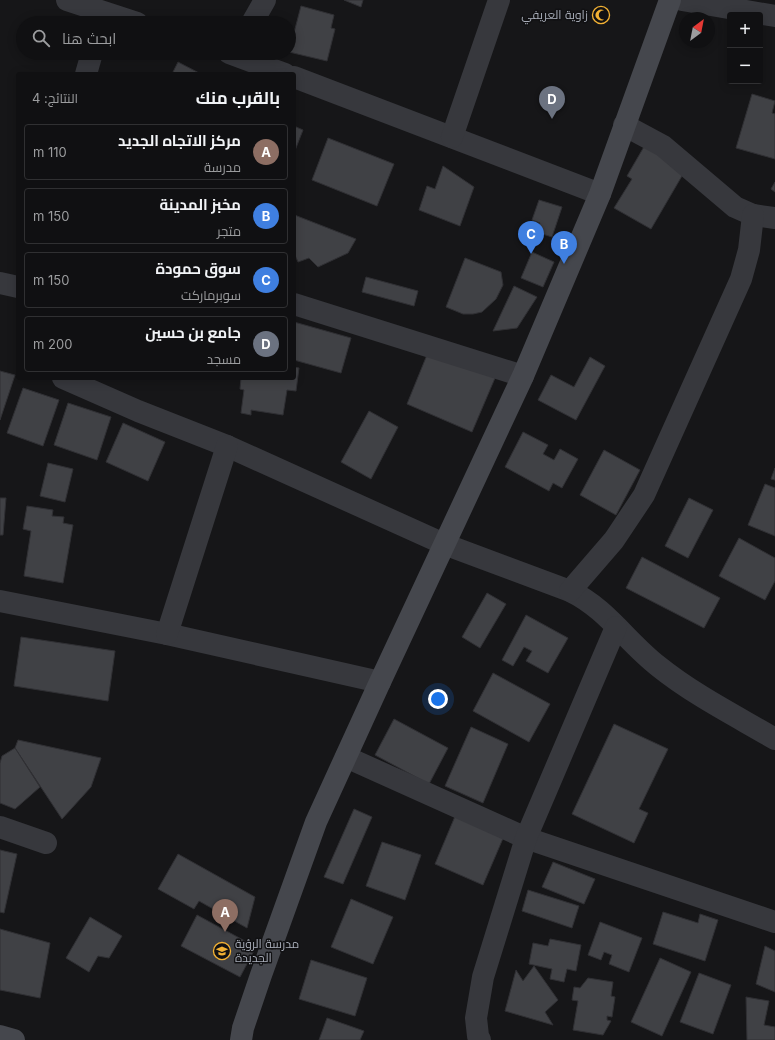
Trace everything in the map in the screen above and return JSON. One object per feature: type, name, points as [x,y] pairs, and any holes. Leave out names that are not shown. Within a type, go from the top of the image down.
[{"type":"street","points":[[67,0],[98,16]]},
{"type":"street","points":[[256,16],[265,0]]},
{"type":"street","points":[[452,137],[499,0]]},
{"type":"street","points":[[240,1036],[316,822],[523,376],[600,194],[670,0]]},
{"type":"street","points":[[682,0],[775,16]]},
{"type":"street","points":[[87,72],[90,60]]},
{"type":"street","points":[[249,60],[280,72]]},
{"type":"street","points":[[296,78],[600,194]]},
{"type":"street","points":[[624,125],[664,146],[735,207],[753,215],[775,218]]},
{"type":"street","points":[[570,591],[614,540],[644,495],[741,279],[749,250],[753,215]]},
{"type":"street","points":[[0,283],[16,286]]},
{"type":"street","points":[[296,305],[523,376]]},
{"type":"street","points":[[68,380],[138,411],[227,446],[444,544],[570,591],[584,598],[601,610],[616,627],[658,666],[712,703],[775,739]]},
{"type":"street","points":[[167,634],[227,446]]},
{"type":"street","points":[[0,601],[167,634],[380,682]]},
{"type":"street","points":[[480,1040],[478,1036],[476,1018],[483,977],[526,838],[616,627]]},
{"type":"street","points":[[346,757],[526,838],[775,922]]},
{"type":"street","points":[[0,827],[46,843]]},
{"type":"street","points":[[0,1036],[14,1040]]},
{"type":"building","points":[[344,0],[363,0],[361,7]]},
{"type":"building","points":[[301,6],[334,15],[331,28],[335,29],[327,61],[296,54],[296,25]]},
{"type":"building","points":[[178,62],[197,72],[173,72]]},
{"type":"building","points":[[752,94],[775,101],[772,113],[775,114],[775,159],[736,148]]},
{"type":"building","points":[[296,127],[303,130],[296,148]]},
{"type":"building","points":[[328,138],[394,164],[377,206],[312,180]]},
{"type":"building","points":[[645,145],[686,169],[651,229],[614,208],[632,179],[627,176]]},
{"type":"building","points":[[443,166],[474,187],[460,226],[419,210],[427,186],[435,189]]},
{"type":"building","points":[[775,182],[775,192],[771,189]]},
{"type":"building","points":[[539,200],[562,207],[552,237],[536,232],[540,223],[532,220]]},
{"type":"building","points":[[296,215],[356,239],[348,253],[318,267],[309,258],[298,262],[296,258]]},
{"type":"building","points":[[532,252],[554,262],[543,287],[521,278]]},
{"type":"building","points":[[465,258],[501,272],[503,285],[496,299],[482,312],[463,314],[446,307]]},
{"type":"building","points":[[366,277],[418,291],[414,306],[362,292]]},
{"type":"building","points":[[514,286],[537,297],[517,328],[493,331]]},
{"type":"building","points":[[296,323],[351,338],[341,373],[296,361]]},
{"type":"building","points":[[429,350],[495,378],[472,432],[407,404]]},
{"type":"building","points":[[590,357],[605,366],[576,420],[538,400],[551,375],[574,387]]},
{"type":"building","points":[[296,367],[299,368],[296,391],[287,390],[283,415],[251,410],[251,415],[241,413],[244,390],[240,389],[241,380],[296,380]]},
{"type":"building","points":[[0,371],[15,375],[0,420]]},
{"type":"building","points":[[23,388],[59,400],[43,446],[7,433]]},
{"type":"building","points":[[68,403],[111,417],[97,460],[54,445]]},
{"type":"building","points":[[369,411],[398,427],[371,479],[341,462]]},
{"type":"building","points":[[123,423],[165,442],[148,481],[106,462]]},
{"type":"building","points":[[523,432],[548,445],[543,454],[554,460],[560,449],[578,459],[562,488],[553,483],[549,491],[505,467]]},
{"type":"building","points":[[604,450],[640,470],[616,515],[580,495]]},
{"type":"building","points":[[48,463],[73,469],[65,502],[40,496]]},
{"type":"building","points":[[775,468],[775,480],[771,479]]},
{"type":"building","points":[[765,484],[775,488],[775,536],[748,525]]},
{"type":"building","points":[[0,498],[6,498],[3,535],[0,535]]},
{"type":"building","points":[[689,498],[713,510],[688,558],[665,546]]},
{"type":"building","points":[[27,506],[53,510],[52,516],[64,517],[63,523],[73,525],[63,583],[24,576],[31,531],[23,529]]},
{"type":"building","points":[[739,538],[775,558],[775,581],[765,600],[719,576]]},
{"type":"building","points":[[642,557],[720,598],[704,628],[626,588]]},
{"type":"building","points":[[487,593],[506,604],[480,648],[462,637]]},
{"type":"building","points":[[526,615],[568,638],[548,673],[526,661],[532,651],[524,647],[513,666],[502,660]]},
{"type":"building","points":[[21,637],[115,651],[108,701],[14,686]]},
{"type":"building","points":[[493,673],[550,704],[529,742],[473,711]]},
{"type":"building","points":[[394,719],[448,748],[429,784],[375,755]]},
{"type":"building","points":[[614,724],[668,749],[639,809],[648,813],[634,843],[572,814]]},
{"type":"building","points":[[471,727],[508,744],[483,803],[445,786]]},
{"type":"building","points":[[18,740],[101,758],[91,787],[62,819],[15,748]]},
{"type":"building","points":[[15,748],[40,787],[15,809],[0,803],[0,763],[2,756]]},
{"type":"building","points":[[354,809],[372,817],[343,884],[324,877]]},
{"type":"building","points":[[456,814],[504,836],[483,885],[435,864]]},
{"type":"building","points":[[382,842],[421,855],[405,900],[366,886]]},
{"type":"building","points":[[0,850],[17,854],[4,913],[0,912]]},
{"type":"building","points":[[178,854],[255,897],[247,928],[199,901],[194,909],[158,889]]},
{"type":"building","points":[[553,862],[595,879],[584,904],[542,887]]},
{"type":"building","points":[[528,890],[579,906],[572,928],[522,911]]},
{"type":"building","points":[[351,899],[393,917],[373,964],[331,947]]},
{"type":"building","points":[[663,912],[698,923],[700,914],[718,920],[705,961],[653,944]]},
{"type":"building","points":[[197,915],[256,947],[240,977],[181,946]]},
{"type":"building","points":[[90,917],[122,936],[109,958],[98,956],[89,972],[66,958]]},
{"type":"building","points":[[600,922],[642,938],[629,972],[609,964],[612,955],[604,952],[601,960],[588,955]]},
{"type":"building","points":[[0,929],[50,943],[40,998],[0,990]]},
{"type":"building","points":[[550,939],[581,945],[576,971],[567,969],[564,982],[550,979],[552,969],[529,964],[533,943],[548,946]]},
{"type":"building","points":[[765,946],[775,951],[775,992],[756,984]]},
{"type":"building","points":[[660,958],[691,972],[662,1036],[631,1022]]},
{"type":"building","points":[[311,960],[367,978],[355,1016],[299,999]]},
{"type":"building","points":[[534,966],[558,1000],[545,1012],[553,1025],[505,1011],[516,970],[523,981]]},
{"type":"building","points":[[699,973],[731,985],[713,1034],[680,1022]]},
{"type":"building","points":[[588,978],[613,982],[611,996],[615,997],[612,1017],[607,1016],[607,1020],[611,1021],[603,1035],[573,1030],[578,1001],[572,1000],[574,987],[580,988]]},
{"type":"building","points":[[746,997],[769,1001],[764,1025],[775,1027],[775,1040],[747,1040]]},
{"type":"building","points":[[327,1018],[364,1031],[360,1040],[319,1040]]},
{"type":"place","name":"زاوية العريفي","points":[[601,15]]},
{"type":"place","name":"جامع بن حسين","points":[[552,119]]},
{"type":"place","name":"سوق حمودة","points":[[531,254]]},
{"type":"place","name":"مخبز المدينة","points":[[564,264]]},
{"type":"place","name":"مركز الاتجاه الجديد","points":[[225,932]]},
{"type":"place","name":"مدرسة الرؤية الجديدة","points":[[222,951]]}]
